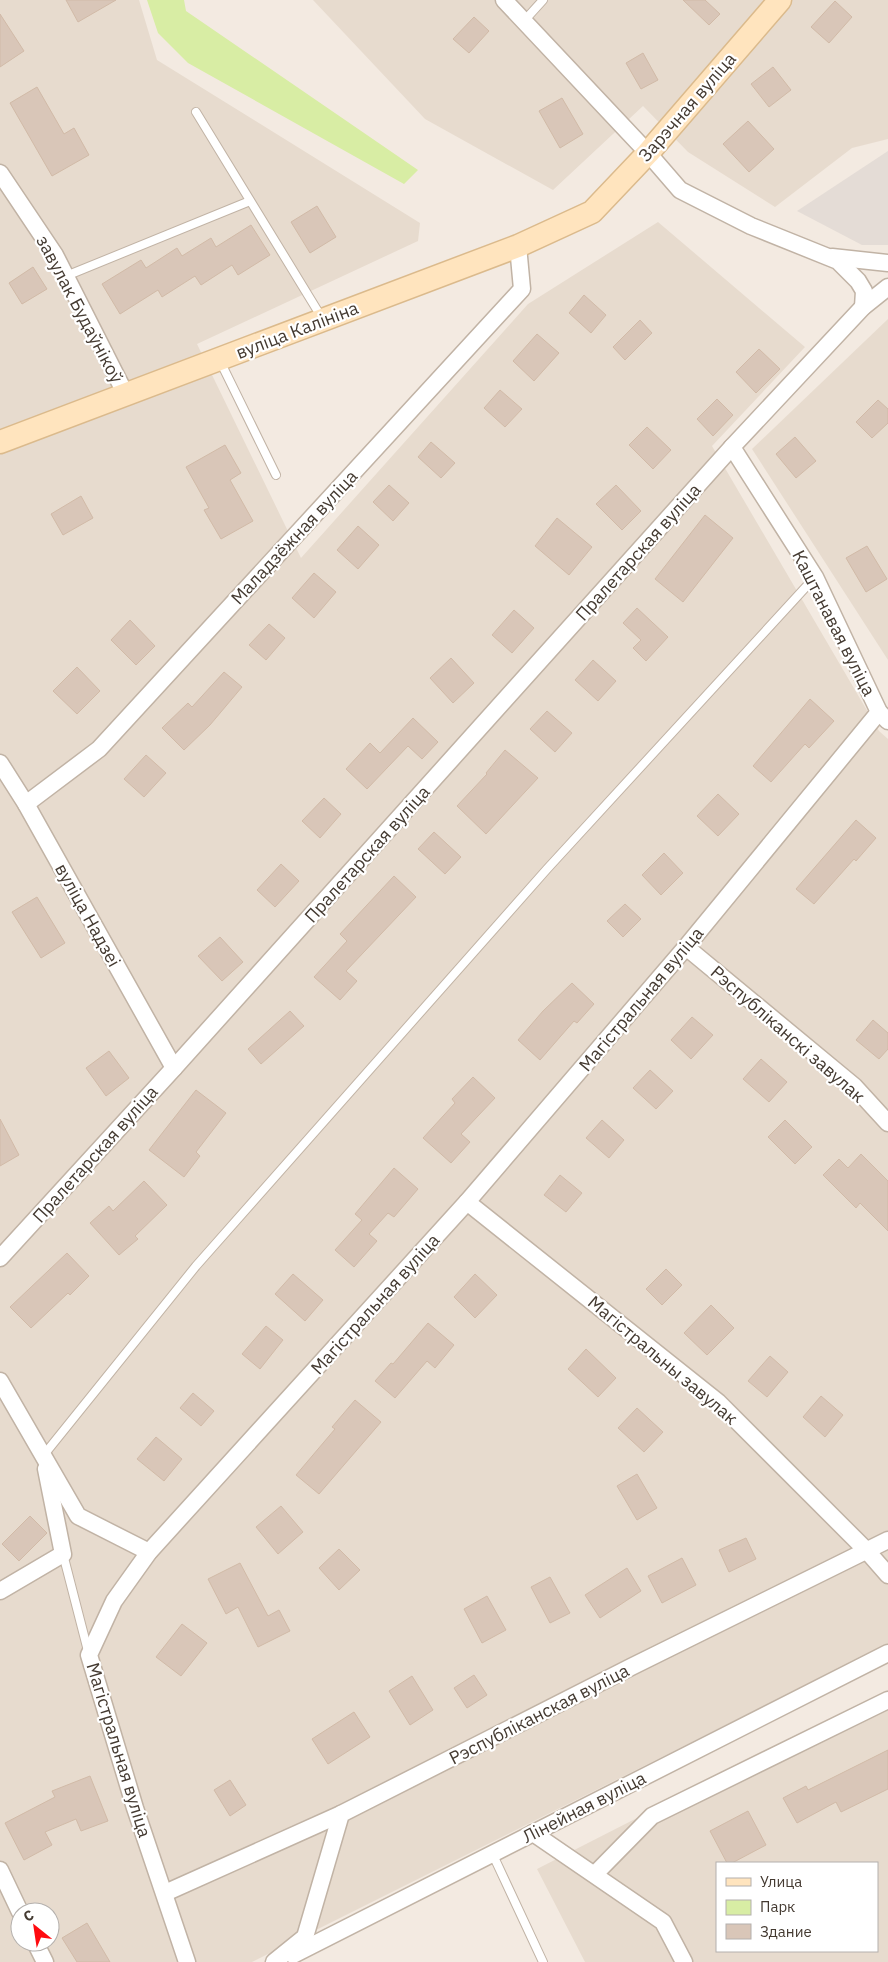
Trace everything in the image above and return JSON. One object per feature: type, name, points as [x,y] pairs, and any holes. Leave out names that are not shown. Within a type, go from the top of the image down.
[{"type":"main road","name":"Зарэчная вуліца","points":[[592,212],[648,153],[780,0]]},
{"type":"main road","name":"вуліца Калініна","points":[[0,442],[518,246],[592,212]]},
{"type":"street","points":[[504,0],[648,153],[680,190],[750,226],[838,261],[858,281],[864,291],[863,307]]},
{"type":"street","name":"завулак Будаўнікоў","points":[[0,173],[55,255],[126,395]]},
{"type":"street","name":"Маладзёжная вуліца","points":[[26,804],[99,749],[522,288],[518,246]]},
{"type":"street","points":[[830,257],[888,263]]},
{"type":"street","name":"Пралетарская вуліца","points":[[0,1258],[174,1068],[732,447],[863,307],[888,287]]},
{"type":"street","name":"Каштанавая вуліца","points":[[732,447],[815,577],[883,716]]},
{"type":"street","name":"Магістральная вуліца","points":[[187,1962],[136,1808],[89,1655],[114,1601],[149,1552],[468,1202],[883,716]]},
{"type":"street","name":"вуліца Надзеі","points":[[0,762],[26,804],[174,1068]]},
{"type":"street","name":"Рэспубліканскі завулак","points":[[686,947],[854,1086],[888,1123]]},
{"type":"street","name":"Магістральны завулак","points":[[468,1202],[718,1402],[867,1551],[888,1575]]},
{"type":"street","points":[[0,1381],[78,1516],[149,1552]]},
{"type":"street","points":[[0,1591],[63,1554],[43,1456]]},
{"type":"street","name":"Рэспубліканская вуліца","points":[[165,1893],[341,1814],[631,1667],[888,1540]]},
{"type":"street","name":"Лінейная вуліца","points":[[280,1962],[888,1653]]},
{"type":"street","points":[[595,1874],[652,1816],[888,1700]]},
{"type":"street","points":[[274,1962],[305,1937],[341,1814]]},
{"type":"street","points":[[533,1833],[663,1922],[684,1962]]},
{"type":"street","points":[[0,1870],[15,1902]]},
{"type":"lane","points":[[524,22],[543,0]]},
{"type":"lane","points":[[196,112],[323,320]]},
{"type":"lane","points":[[66,276],[250,201]]},
{"type":"lane","points":[[219,359],[276,476]]},
{"type":"lane","points":[[43,1456],[196,1266],[547,869],[815,577]]},
{"type":"lane","points":[[63,1554],[89,1655]]},
{"type":"lane","points":[[493,1855],[544,1962]]},
{"type":"shaded area","points":[[0,0],[139,0],[157,60],[420,223],[418,241],[197,344],[301,558],[528,304],[658,222],[805,347],[712,446],[879,731],[888,739],[888,1644],[252,1962],[0,1962]]},
{"type":"shaded area","points":[[313,0],[888,0],[888,139],[852,148],[775,207],[688,152],[643,106],[553,190],[425,119]]},
{"type":"shaded area","points":[[888,151],[888,245],[862,245],[797,211]]},
{"type":"shaded area","points":[[888,319],[888,660],[752,449]]},
{"type":"shaded area","points":[[888,1690],[888,1962],[585,1962],[537,1869]]},
{"type":"green space","points":[[147,0],[184,0],[186,11],[418,170],[404,184],[188,63],[158,33]]},
{"type":"building","points":[[66,0],[116,0],[78,22]]},
{"type":"building","points":[[683,0],[705,0],[720,14],[709,25]]},
{"type":"building","points":[[835,1],[852,17],[829,43],[811,27]]},
{"type":"building","points":[[0,14],[24,51],[0,67]]},
{"type":"building","points":[[474,17],[489,31],[469,53],[453,39]]},
{"type":"building","points":[[643,53],[658,80],[641,89],[626,63]]},
{"type":"building","points":[[773,67],[791,90],[769,107],[751,84]]},
{"type":"building","points":[[37,87],[64,134],[74,128],[89,155],[52,176],[10,103]]},
{"type":"building","points":[[562,98],[583,134],[560,148],[539,111]]},
{"type":"building","points":[[748,121],[774,149],[749,172],[723,144]]},
{"type":"building","points":[[317,206],[336,237],[310,253],[291,222]]},
{"type":"building","points":[[251,225],[270,255],[238,275],[232,265],[201,285],[195,276],[162,297],[158,290],[120,314],[102,284],[141,260],[146,268],[177,248],[182,256],[211,238],[216,247]]},
{"type":"building","points":[[33,267],[47,289],[22,304],[9,283]]},
{"type":"building","points":[[584,295],[606,315],[591,333],[569,313]]},
{"type":"building","points":[[640,320],[652,333],[625,360],[613,347]]},
{"type":"building","points":[[537,334],[559,353],[534,381],[513,361]]},
{"type":"building","points":[[759,349],[780,369],[756,393],[736,372]]},
{"type":"building","points":[[500,390],[522,409],[505,427],[484,408]]},
{"type":"building","points":[[717,399],[733,415],[713,436],[697,419]]},
{"type":"building","points":[[878,400],[888,409],[888,423],[872,438],[856,422]]},
{"type":"building","points":[[647,427],[671,450],[653,469],[629,445]]},
{"type":"building","points":[[795,437],[816,461],[796,478],[776,454]]},
{"type":"building","points":[[431,442],[455,463],[441,478],[418,457]]},
{"type":"building","points":[[225,445],[241,473],[230,480],[253,521],[221,539],[204,510],[209,508],[186,467]]},
{"type":"building","points":[[389,485],[409,503],[393,521],[373,502]]},
{"type":"building","points":[[616,485],[641,511],[622,530],[596,504]]},
{"type":"building","points":[[81,496],[93,518],[63,535],[51,514]]},
{"type":"building","points":[[705,515],[733,538],[683,602],[655,579]]},
{"type":"building","points":[[557,518],[592,547],[569,575],[535,546]]},
{"type":"building","points":[[358,526],[379,545],[358,569],[337,550]]},
{"type":"building","points":[[867,546],[887,579],[866,592],[846,558]]},
{"type":"building","points":[[314,573],[336,592],[314,618],[292,598]]},
{"type":"building","points":[[637,608],[668,637],[646,661],[633,648],[641,640],[623,623]]},
{"type":"building","points":[[514,610],[534,628],[512,653],[492,635]]},
{"type":"building","points":[[130,620],[155,646],[136,665],[111,640]]},
{"type":"building","points":[[269,624],[285,638],[266,660],[249,645]]},
{"type":"building","points":[[451,658],[474,683],[453,703],[430,678]]},
{"type":"building","points":[[593,660],[616,681],[598,701],[575,680]]},
{"type":"building","points":[[77,667],[100,691],[77,714],[53,691]]},
{"type":"building","points":[[224,672],[242,687],[210,725],[184,750],[162,728],[188,703],[192,707]]},
{"type":"building","points":[[810,699],[834,721],[809,748],[805,744],[771,782],[753,766]]},
{"type":"building","points":[[547,711],[572,733],[555,752],[530,729]]},
{"type":"building","points":[[413,718],[438,742],[422,759],[408,746],[367,789],[346,769],[370,743],[380,753]]},
{"type":"building","points":[[505,750],[538,778],[486,834],[457,806],[487,774]]},
{"type":"building","points":[[146,755],[166,773],[144,797],[124,779]]},
{"type":"building","points":[[718,794],[739,814],[718,836],[697,816]]},
{"type":"building","points":[[324,798],[341,814],[320,838],[302,821]]},
{"type":"building","points":[[856,820],[876,838],[856,861],[854,859],[814,904],[796,889]]},
{"type":"building","points":[[434,832],[461,857],[445,874],[418,849]]},
{"type":"building","points":[[664,853],[683,873],[661,895],[642,875]]},
{"type":"building","points":[[281,864],[299,881],[275,907],[257,890]]},
{"type":"building","points":[[394,876],[416,897],[346,971],[357,981],[340,1000],[314,977],[347,941],[340,934]]},
{"type":"building","points":[[37,897],[65,943],[41,958],[12,912]]},
{"type":"building","points":[[625,904],[641,919],[623,937],[607,921]]},
{"type":"building","points":[[220,937],[243,962],[222,981],[198,956]]},
{"type":"building","points":[[572,983],[594,1004],[577,1023],[574,1021],[540,1060],[518,1040],[543,1011]]},
{"type":"building","points":[[290,1011],[304,1026],[261,1064],[248,1049]]},
{"type":"building","points":[[692,1017],[713,1035],[691,1059],[671,1040]]},
{"type":"building","points":[[873,1020],[888,1033],[888,1049],[879,1059],[856,1040]]},
{"type":"building","points":[[109,1051],[129,1078],[106,1096],[86,1068]]},
{"type":"building","points":[[761,1059],[787,1082],[769,1102],[743,1079]]},
{"type":"building","points":[[650,1070],[673,1091],[656,1109],[633,1088]]},
{"type":"building","points":[[473,1077],[495,1098],[461,1134],[470,1142],[451,1163],[423,1138],[455,1103],[452,1099]]},
{"type":"building","points":[[196,1090],[226,1113],[196,1152],[200,1156],[184,1177],[149,1150]]},
{"type":"building","points":[[0,1119],[19,1155],[0,1166]]},
{"type":"building","points":[[602,1120],[624,1140],[609,1158],[586,1138]]},
{"type":"building","points":[[785,1120],[812,1147],[795,1164],[768,1137]]},
{"type":"building","points":[[861,1154],[888,1181],[888,1231],[860,1203],[856,1208],[823,1175],[839,1159],[848,1168]]},
{"type":"building","points":[[394,1168],[418,1189],[394,1217],[388,1213],[369,1234],[377,1241],[354,1267],[335,1250],[362,1220],[355,1214]]},
{"type":"building","points":[[560,1175],[582,1193],[566,1212],[544,1195]]},
{"type":"building","points":[[144,1181],[167,1205],[135,1236],[138,1239],[119,1255],[90,1223],[109,1206],[113,1211]]},
{"type":"building","points":[[67,1253],[89,1276],[31,1328],[10,1307]]},
{"type":"building","points":[[666,1269],[682,1285],[662,1305],[646,1289]]},
{"type":"building","points":[[293,1274],[323,1300],[305,1321],[275,1294]]},
{"type":"building","points":[[475,1274],[497,1295],[475,1318],[454,1297]]},
{"type":"building","points":[[711,1305],[734,1328],[707,1355],[684,1333]]},
{"type":"building","points":[[428,1323],[454,1345],[435,1368],[427,1361],[395,1398],[375,1381],[391,1363],[393,1364]]},
{"type":"building","points":[[266,1326],[283,1340],[260,1369],[242,1354]]},
{"type":"building","points":[[586,1349],[616,1378],[598,1397],[568,1369]]},
{"type":"building","points":[[770,1356],[788,1372],[767,1397],[748,1381]]},
{"type":"building","points":[[193,1393],[214,1411],[201,1426],[180,1408]]},
{"type":"building","points":[[821,1396],[843,1415],[825,1437],[803,1417]]},
{"type":"building","points":[[355,1400],[381,1422],[319,1494],[296,1475],[335,1429],[332,1427]]},
{"type":"building","points":[[637,1408],[663,1432],[644,1452],[618,1428]]},
{"type":"building","points":[[156,1437],[182,1459],[164,1481],[137,1459]]},
{"type":"building","points":[[637,1474],[657,1508],[637,1520],[617,1486]]},
{"type":"building","points":[[281,1506],[303,1532],[278,1554],[256,1527]]},
{"type":"building","points":[[30,1516],[47,1533],[19,1561],[2,1544]]},
{"type":"building","points":[[746,1538],[756,1559],[729,1572],[719,1550]]},
{"type":"building","points":[[339,1549],[360,1570],[339,1590],[319,1568]]},
{"type":"building","points":[[682,1558],[696,1585],[662,1603],[648,1576]]},
{"type":"building","points":[[240,1563],[268,1616],[279,1610],[290,1631],[258,1647],[238,1607],[226,1614],[208,1579]]},
{"type":"building","points":[[627,1568],[641,1591],[600,1618],[585,1595]]},
{"type":"building","points":[[550,1577],[570,1613],[550,1623],[531,1587]]},
{"type":"building","points":[[487,1596],[506,1630],[482,1643],[464,1609]]},
{"type":"building","points":[[182,1624],[207,1643],[181,1676],[156,1657]]},
{"type":"building","points":[[474,1675],[487,1695],[467,1708],[454,1688]]},
{"type":"building","points":[[412,1676],[433,1710],[410,1725],[389,1691]]},
{"type":"building","points":[[354,1712],[370,1737],[328,1764],[312,1739]]},
{"type":"building","points":[[888,1750],[888,1789],[841,1812],[836,1802],[797,1823],[783,1798],[806,1786],[808,1790]]},
{"type":"building","points":[[90,1776],[108,1821],[81,1831],[76,1819],[45,1832],[52,1845],[24,1860],[5,1823],[55,1797],[52,1791]]},
{"type":"building","points":[[230,1780],[246,1805],[230,1816],[214,1790]]},
{"type":"building","points":[[748,1811],[766,1845],[734,1862],[726,1862],[710,1831]]},
{"type":"building","points":[[87,1923],[110,1962],[77,1962],[62,1938]]}]
